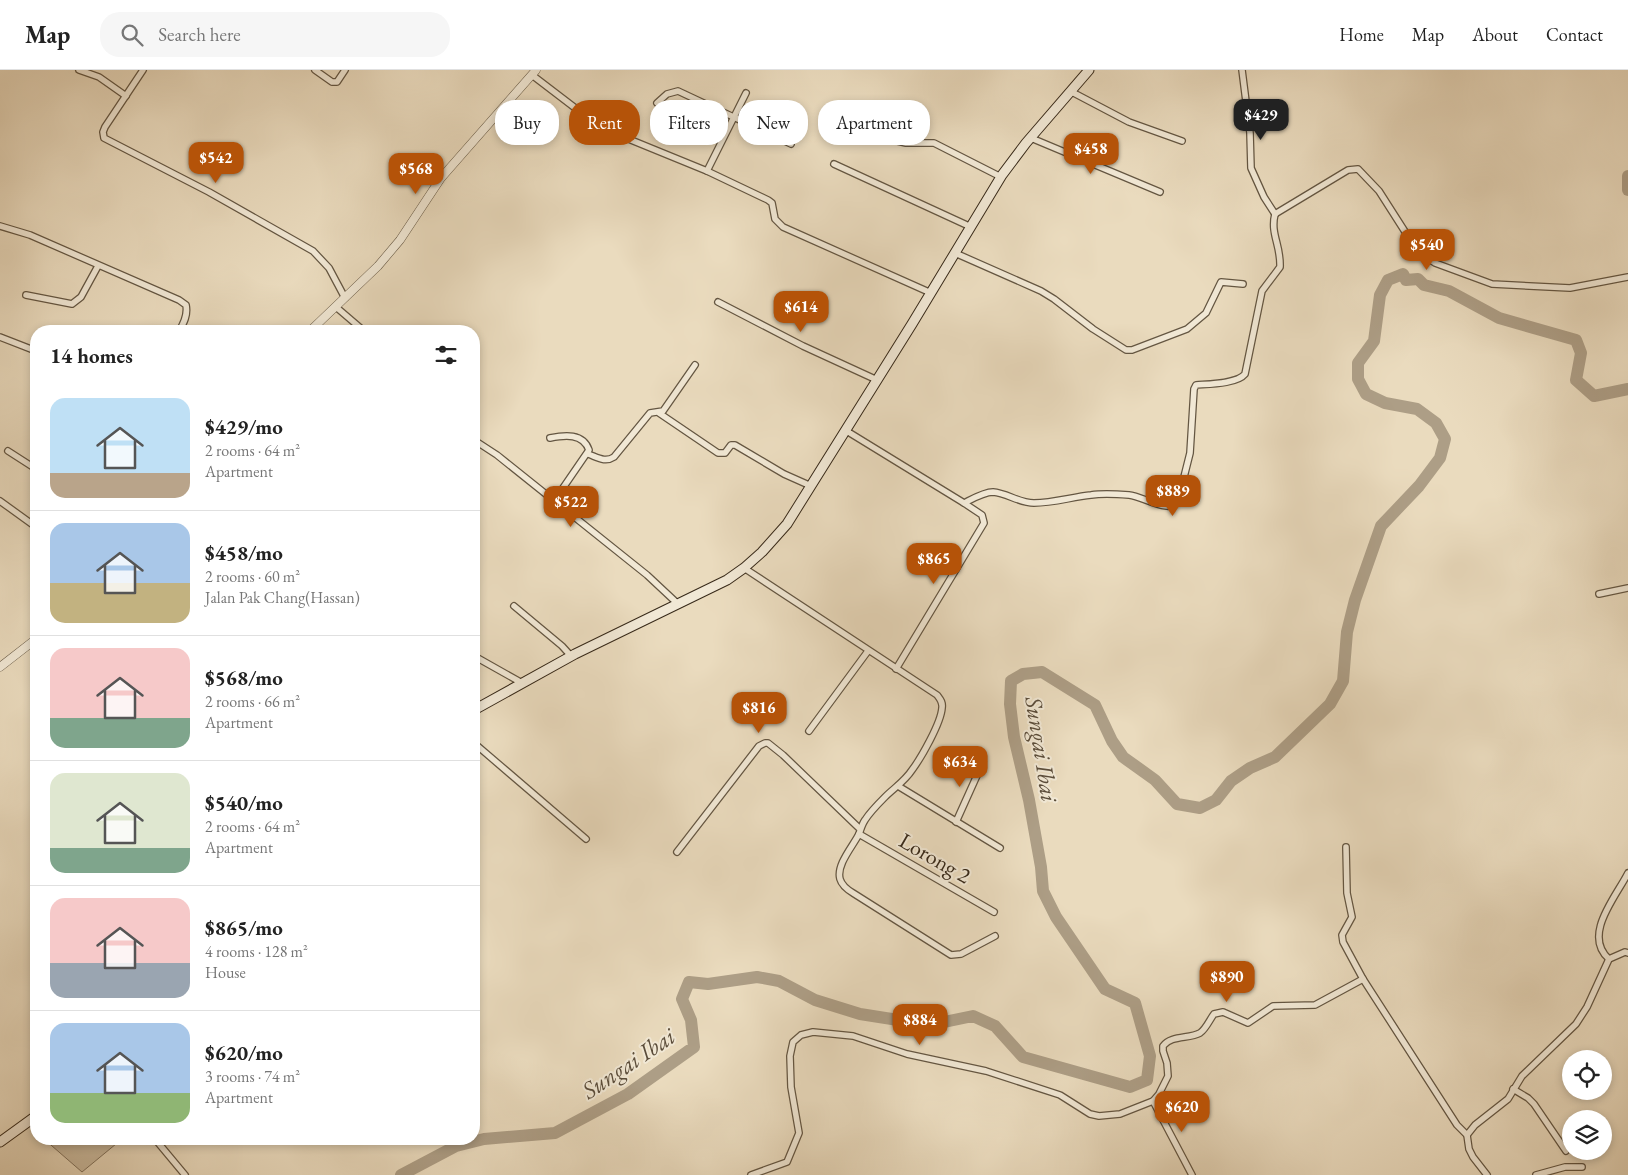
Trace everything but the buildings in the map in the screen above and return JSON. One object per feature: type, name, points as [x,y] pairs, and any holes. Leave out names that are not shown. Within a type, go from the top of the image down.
[{"type":"main road","points":[[480,707],[571,656],[727,580],[744,568],[776,537],[811,486],[1001,177],[1031,138],[1089,70]]},
{"type":"main road","points":[[0,1142],[30,1120]]},
{"type":"street","points":[[79,70],[99,77],[126,96]]},
{"type":"street","points":[[143,70],[105,127],[103,132],[104,138],[209,192],[313,251],[329,268],[345,298]]},
{"type":"street","points":[[315,70],[332,82],[337,82],[346,70]]},
{"type":"street","points":[[964,503],[993,492],[1034,503],[1108,494],[1139,496],[1168,507],[1176,504],[1190,453],[1194,389],[1196,385],[1236,380],[1244,377],[1262,291],[1280,267],[1278,243],[1272,229],[1275,214],[1264,197],[1251,168],[1250,133],[1242,70]]},
{"type":"street","points":[[316,325],[362,283],[389,254],[441,178],[534,72],[603,128],[707,171],[772,203],[775,219],[783,227],[931,293]]},
{"type":"street","points":[[660,100],[667,94],[678,91],[697,100]]},
{"type":"street","points":[[707,171],[746,92]]},
{"type":"street","points":[[1070,92],[1129,122],[1182,141]]},
{"type":"street","points":[[728,114],[738,119]]},
{"type":"street","points":[[1031,138],[1160,192]]},
{"type":"street","points":[[930,143],[934,143],[1001,177]]},
{"type":"street","points":[[834,164],[971,228]]},
{"type":"street","points":[[1275,214],[1348,170],[1358,169],[1379,192],[1418,252],[1435,263],[1492,284],[1570,288],[1626,277]]},
{"type":"street","points":[[0,226],[30,234],[98,266],[170,296],[186,305],[186,316],[182,325]]},
{"type":"street","points":[[955,253],[1041,291],[1093,329],[1126,350],[1132,350],[1187,329],[1206,313],[1222,282],[1243,284]]},
{"type":"street","points":[[26,295],[72,304],[81,296],[98,266]]},
{"type":"street","points":[[718,302],[803,346],[877,380]]},
{"type":"street","points":[[336,307],[357,325]]},
{"type":"street","points":[[0,337],[30,349]]},
{"type":"street","points":[[588,454],[605,461],[610,460],[650,413],[663,411],[695,365]]},
{"type":"street","points":[[659,413],[718,453],[725,453],[731,445],[735,445],[784,474],[811,486]]},
{"type":"street","points":[[845,430],[964,503],[982,515],[984,522],[896,669]]},
{"type":"street","points":[[550,438],[563,435],[577,437],[588,446],[589,450],[554,501]]},
{"type":"street","points":[[480,444],[497,455],[647,575],[678,604]]},
{"type":"street","points":[[8,451],[30,465]]},
{"type":"street","points":[[0,501],[30,523]]},
{"type":"street","points":[[744,568],[942,700],[938,721],[912,771],[880,802],[864,821],[846,855],[840,877],[845,888],[951,955],[961,954],[996,936]]},
{"type":"street","points":[[1599,594],[1628,588]]},
{"type":"street","points":[[514,606],[562,646],[571,656]]},
{"type":"street","points":[[0,667],[30,644]]},
{"type":"street","points":[[809,731],[868,650]]},
{"type":"street","points":[[480,660],[522,684]]},
{"type":"street","name":"Lorong 2","points":[[677,852],[759,746],[768,743],[783,755],[859,832],[994,912]]},
{"type":"street","points":[[480,748],[586,839]]},
{"type":"street","points":[[956,822],[983,762]]},
{"type":"street","points":[[898,786],[1000,848]]},
{"type":"street","points":[[1346,847],[1347,893],[1352,917],[1342,938],[1363,979],[1457,1125],[1467,1135],[1469,1149],[1487,1175]]},
{"type":"street","points":[[1609,959],[1602,946],[1599,930],[1605,914],[1628,873]]},
{"type":"street","points":[[1467,1135],[1475,1125],[1508,1099],[1522,1076],[1576,1024],[1587,1007],[1609,959],[1628,953]]},
{"type":"street","points":[[751,1175],[787,1162],[798,1137],[791,1088],[790,1056],[793,1042],[801,1035],[813,1032],[853,1036],[907,1054],[986,1071],[1060,1095],[1090,1114],[1099,1116],[1120,1114],[1153,1101],[1163,1089],[1168,1076],[1167,1063],[1163,1051],[1166,1042],[1199,1033],[1214,1014],[1223,1012],[1248,1023],[1273,1006],[1316,1005],[1363,979]]},
{"type":"street","points":[[1514,1089],[1534,1104],[1562,1145]]},
{"type":"street","points":[[1153,1101],[1192,1175]]},
{"type":"street","points":[[160,1145],[185,1175]]},
{"type":"street","points":[[1536,1175],[1565,1167],[1582,1167]]},
{"type":"shaded area","points":[[51,1145],[115,1145],[82,1172]]},
{"type":"waterway","name":"Sungai Ibai","points":[[1628,176],[1628,190]]},
{"type":"waterway","name":"Sungai Ibai","points":[[480,1140],[555,1133],[628,1094],[694,1047],[691,1020],[682,999],[689,982],[708,984],[757,977],[779,981],[815,1000],[860,1014],[930,1025],[973,1016],[995,1026],[1023,1057],[1130,1087],[1147,1080],[1150,1056],[1135,1003],[1105,989],[1056,917],[1043,891],[1041,867],[1029,800],[1014,737],[1010,704],[1011,681],[1023,674],[1042,672],[1095,705],[1112,741],[1123,757],[1155,780],[1177,804],[1200,808],[1216,800],[1231,781],[1250,768],[1275,757],[1330,704],[1343,681],[1347,632],[1355,600],[1381,526],[1419,486],[1440,458],[1445,439],[1436,423],[1417,409],[1385,403],[1366,394],[1358,379],[1358,363],[1374,341],[1380,295],[1388,280],[1403,274],[1406,280],[1418,279],[1424,285],[1449,291],[1499,318],[1576,340],[1581,353],[1576,380],[1594,396],[1628,389]]},
{"type":"waterway","name":"Sungai Ibai","points":[[401,1175],[460,1145]]}]
